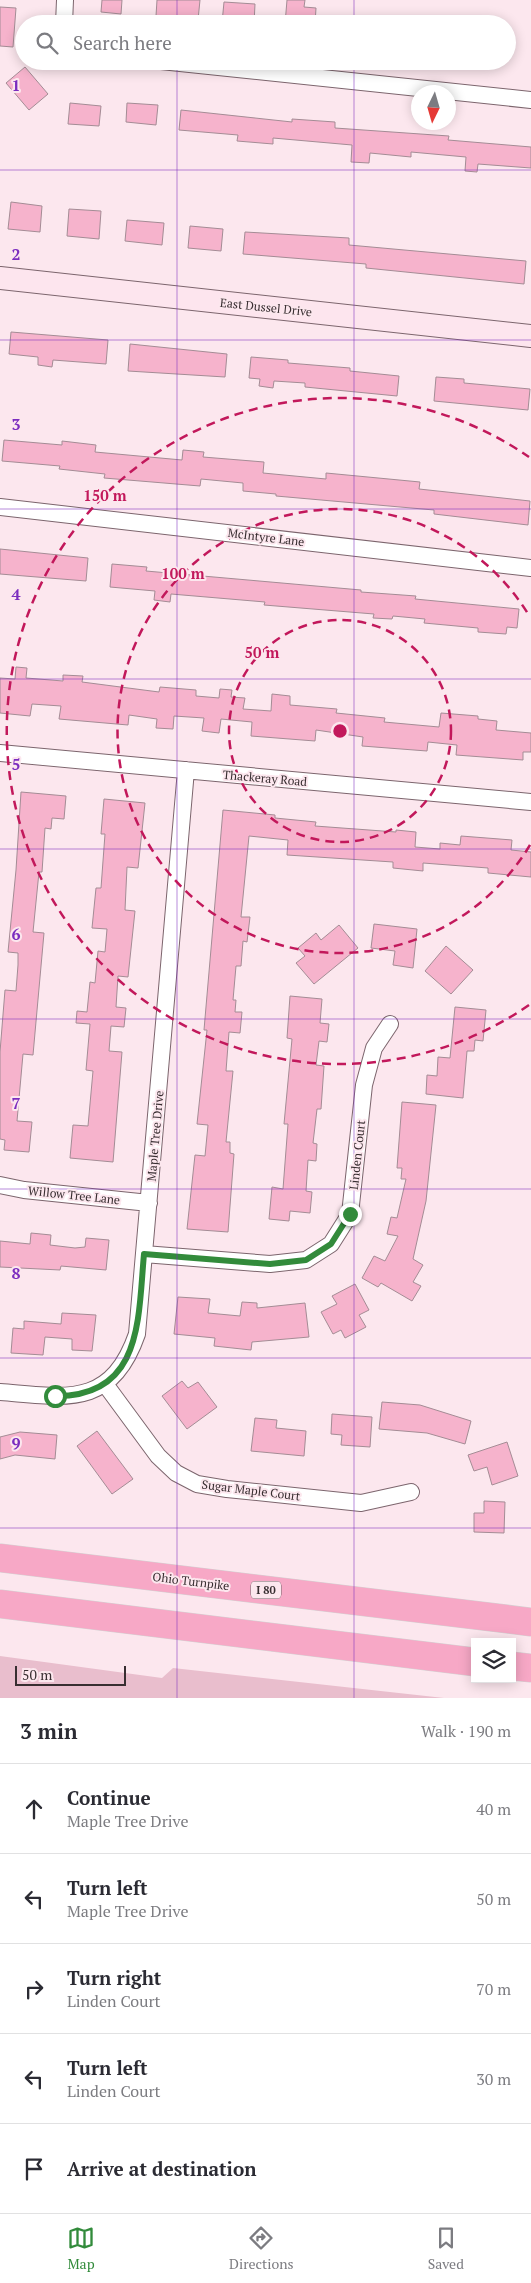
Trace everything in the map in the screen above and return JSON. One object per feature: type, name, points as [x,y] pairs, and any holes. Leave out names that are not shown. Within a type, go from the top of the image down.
[{"type":"highway","name":"Ohio Turnpike","points":[[0,1558],[531,1622]]},
{"type":"highway","points":[[0,1604],[471,1662]]},
{"type":"highway","points":[[516,1666],[531,1668]]},
{"type":"street","points":[[64,15],[65,0]]},
{"type":"street","points":[[246,70],[531,100]]},
{"type":"street","name":"East Dussel Drive","points":[[0,278],[531,336]]},
{"type":"street","name":"McIntyre Lane","points":[[0,507],[531,568]]},
{"type":"street","name":"Thackeray Road","points":[[0,753],[531,802]]},
{"type":"street","name":"Maple Tree Drive","points":[[0,1392],[71,1396],[84,1394],[105,1384],[124,1364],[136,1334],[186,770]]},
{"type":"street","name":"Linden Court","points":[[144,1254],[270,1264],[306,1260],[331,1244],[350,1214],[364,1085],[374,1048],[390,1024]]},
{"type":"street","name":"Willow Tree Lane","points":[[0,1185],[24,1190],[149,1203]]},
{"type":"street","name":"Sugar Maple Court","points":[[105,1384],[158,1456],[176,1473],[197,1484],[227,1489],[361,1503],[411,1492]]},
{"type":"shaded area","points":[[0,1656],[162,1678],[173,1668],[444,1698],[0,1698]]},
{"type":"building","points":[[102,0],[122,0],[121,14],[101,12]]},
{"type":"building","points":[[157,0],[200,0],[198,15],[156,15]]},
{"type":"building","points":[[287,0],[305,0],[304,7],[316,8],[316,15],[286,15]]},
{"type":"building","points":[[224,2],[255,4],[254,15],[223,15]]},
{"type":"building","points":[[0,7],[16,8],[13,47],[0,46]]},
{"type":"building","points":[[21,70],[28,70],[48,94],[29,110],[6,83]]},
{"type":"building","points":[[70,103],[101,106],[99,126],[68,124]]},
{"type":"building","points":[[127,103],[158,105],[156,125],[126,122]]},
{"type":"building","points":[[181,110],[292,122],[292,119],[335,122],[335,128],[449,136],[448,140],[531,147],[531,168],[478,164],[477,172],[465,171],[466,157],[411,152],[411,157],[370,153],[369,163],[351,162],[352,145],[273,138],[273,144],[237,141],[238,135],[179,130]]},
{"type":"building","points":[[11,202],[42,206],[40,232],[8,229]]},
{"type":"building","points":[[69,209],[101,211],[99,239],[67,236]]},
{"type":"building","points":[[127,220],[164,223],[162,245],[125,241]]},
{"type":"building","points":[[190,226],[223,229],[221,251],[188,248]]},
{"type":"building","points":[[245,232],[349,238],[349,245],[526,261],[524,284],[366,268],[366,264],[243,254]]},
{"type":"building","points":[[11,332],[108,340],[106,364],[53,360],[52,367],[38,365],[38,357],[9,354]]},
{"type":"building","points":[[130,344],[227,354],[225,377],[128,371]]},
{"type":"building","points":[[251,357],[288,360],[288,363],[350,368],[350,371],[399,376],[397,396],[305,387],[305,383],[274,381],[273,388],[259,386],[260,379],[249,378]]},
{"type":"building","points":[[436,377],[464,379],[464,383],[530,389],[528,410],[434,401]]},
{"type":"building","points":[[4,440],[62,445],[62,441],[96,445],[95,452],[182,460],[183,450],[204,452],[203,457],[264,462],[263,473],[326,479],[326,473],[420,482],[419,489],[530,501],[528,525],[434,514],[434,510],[276,496],[276,494],[243,491],[243,483],[201,479],[200,486],[104,478],[105,474],[59,469],[60,466],[2,461]]},
{"type":"building","points":[[0,549],[88,558],[86,581],[0,574]]},
{"type":"building","points":[[112,564],[147,567],[146,571],[361,590],[361,592],[416,596],[415,599],[519,609],[517,628],[507,627],[506,634],[478,632],[478,628],[424,623],[425,619],[393,616],[392,619],[373,618],[374,614],[264,605],[265,602],[171,594],[170,602],[154,600],[155,591],[110,587]]},
{"type":"building","points":[[16,667],[27,668],[26,678],[63,681],[63,675],[83,676],[82,682],[159,692],[160,687],[196,690],[196,696],[219,698],[220,689],[232,690],[231,697],[245,698],[243,709],[271,711],[272,694],[290,696],[290,705],[337,709],[336,713],[385,718],[384,722],[439,727],[441,713],[478,716],[478,719],[497,721],[496,730],[531,733],[531,752],[523,752],[523,760],[456,755],[457,745],[428,742],[427,751],[362,746],[363,737],[316,730],[315,741],[251,736],[252,722],[221,719],[219,733],[202,731],[204,718],[174,716],[173,729],[156,728],[157,719],[129,715],[128,725],[59,719],[61,706],[32,704],[30,716],[0,713],[0,678],[15,679]]},
{"type":"building","points":[[21,792],[66,796],[64,819],[52,818],[51,829],[45,828],[42,872],[39,872],[33,932],[44,933],[33,1055],[23,1054],[17,1121],[32,1122],[29,1152],[4,1150],[5,1140],[0,1139],[0,1052],[5,990],[16,991],[18,965],[18,953],[8,952]]},
{"type":"building","points":[[104,799],[145,803],[138,868],[127,867],[125,910],[135,911],[128,977],[118,976],[116,1007],[126,1008],[124,1027],[111,1026],[109,1051],[122,1052],[113,1162],[70,1158],[73,1125],[88,1126],[93,1071],[86,1070],[90,1024],[76,1023],[77,1011],[87,1012],[90,982],[95,983],[98,951],[105,952],[107,929],[92,928],[96,888],[101,888],[105,834],[101,834]]},
{"type":"building","points":[[223,810],[275,815],[275,818],[316,822],[315,826],[416,832],[415,847],[440,849],[440,843],[460,845],[461,836],[512,840],[511,850],[531,852],[531,877],[488,873],[488,868],[423,863],[423,871],[393,868],[393,862],[287,855],[288,840],[249,836],[241,917],[250,917],[247,942],[243,941],[241,966],[236,966],[233,1000],[236,1000],[235,1012],[242,1012],[240,1033],[229,1032],[226,1071],[233,1071],[226,1142],[230,1142],[230,1153],[234,1154],[228,1232],[187,1229],[195,1155],[205,1156],[208,1125],[197,1124],[207,1030],[204,1030]]},
{"type":"building","points":[[374,924],[417,929],[413,968],[393,965],[395,951],[371,948]]},
{"type":"building","points":[[339,925],[358,948],[314,984],[296,963],[305,956],[298,948],[316,933],[321,940]]},
{"type":"building","points":[[446,946],[473,970],[451,994],[425,971]]},
{"type":"building","points":[[290,996],[322,999],[320,1023],[329,1024],[327,1042],[319,1041],[316,1065],[324,1066],[321,1109],[317,1109],[313,1143],[317,1144],[316,1161],[308,1160],[306,1191],[312,1192],[310,1213],[290,1211],[289,1221],[269,1219],[272,1187],[283,1189],[288,1124],[284,1124],[292,1039],[287,1038]]},
{"type":"building","points":[[455,1007],[486,1010],[483,1041],[475,1040],[474,1051],[467,1051],[463,1098],[426,1094],[427,1075],[437,1076],[438,1057],[450,1058]]},
{"type":"building","points":[[402,1102],[436,1105],[426,1201],[413,1259],[423,1265],[413,1282],[421,1286],[412,1301],[381,1283],[378,1287],[362,1278],[374,1256],[385,1261],[398,1236],[387,1234],[391,1217],[397,1218],[406,1179],[401,1179],[402,1168],[397,1168]]},
{"type":"building","points":[[31,1233],[51,1235],[50,1245],[75,1248],[85,1247],[86,1238],[109,1240],[106,1270],[61,1266],[60,1270],[0,1267],[0,1241],[30,1244]]},
{"type":"building","points":[[355,1284],[369,1310],[359,1315],[366,1327],[345,1338],[341,1330],[333,1334],[321,1312],[337,1304],[332,1296]]},
{"type":"building","points":[[178,1297],[210,1299],[208,1313],[240,1316],[242,1302],[257,1303],[257,1308],[305,1303],[309,1337],[252,1342],[251,1350],[214,1346],[215,1338],[174,1334]]},
{"type":"building","points":[[62,1313],[96,1315],[92,1351],[72,1350],[72,1339],[45,1337],[43,1355],[11,1353],[13,1328],[24,1329],[24,1321],[61,1324]]},
{"type":"building","points":[[182,1381],[188,1388],[198,1382],[217,1407],[187,1429],[162,1396]]},
{"type":"building","points":[[382,1402],[420,1405],[471,1421],[465,1444],[427,1433],[379,1429]]},
{"type":"building","points":[[332,1414],[372,1417],[370,1447],[341,1445],[342,1435],[331,1434]]},
{"type":"building","points":[[255,1418],[277,1420],[276,1428],[306,1431],[304,1456],[251,1451]]},
{"type":"building","points":[[97,1431],[133,1479],[112,1494],[77,1446]]},
{"type":"building","points":[[20,1432],[57,1435],[55,1459],[15,1455],[0,1459],[0,1437]]},
{"type":"building","points":[[507,1442],[518,1476],[492,1485],[487,1467],[474,1471],[468,1455]]},
{"type":"building","points":[[484,1501],[505,1502],[504,1533],[474,1532],[474,1513],[484,1513]]},
{"type":"route","points":[[55,1396],[84,1394],[105,1384],[124,1364],[130,1354],[136,1334],[144,1254],[270,1264],[306,1260],[331,1244],[350,1214]]}]
